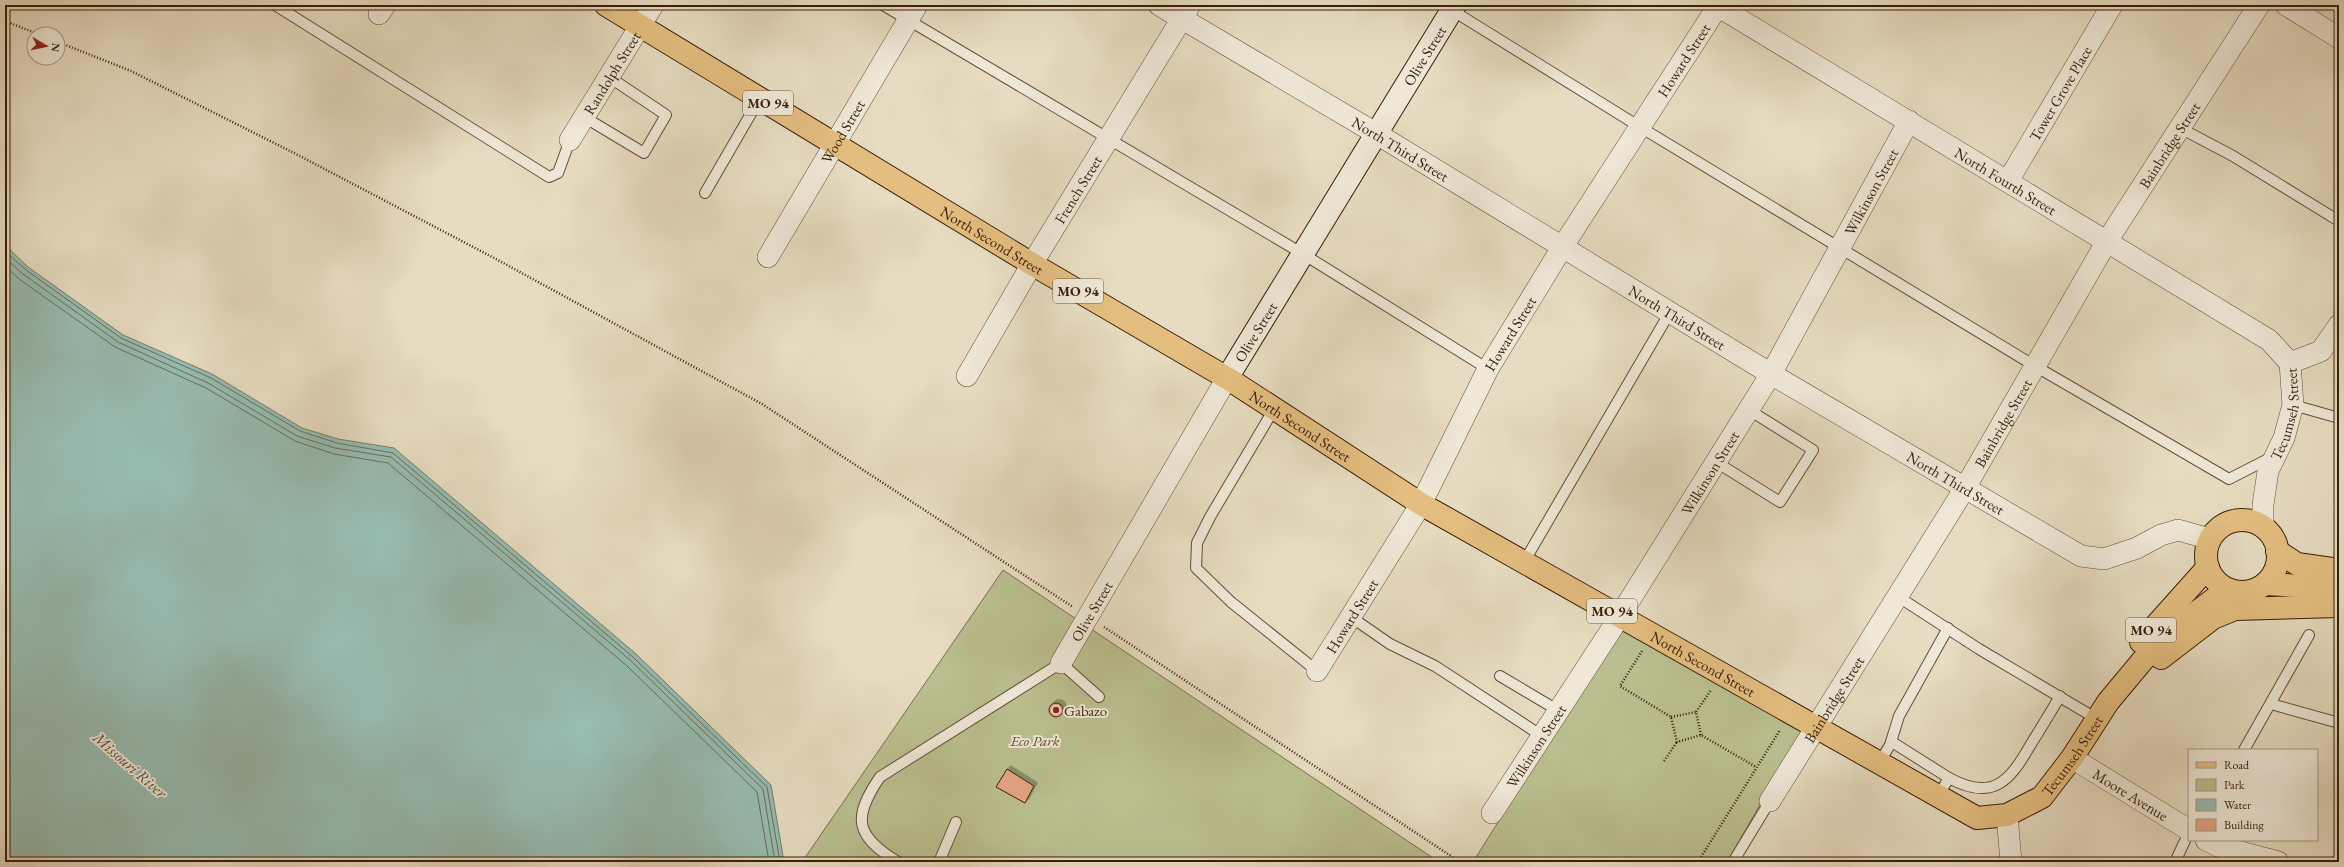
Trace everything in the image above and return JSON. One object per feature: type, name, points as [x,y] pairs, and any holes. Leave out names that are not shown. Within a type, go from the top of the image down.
[{"type":"main road","name":"North Second Street","points":[[606,5],[836,143],[1032,264],[1227,378],[1422,504],[1879,764],[1977,818],[2007,815]]},
{"type":"main road","points":[[2264,584],[2275,569],[2277,550],[2272,537],[2263,527],[2249,521],[2234,521],[2220,528],[2210,539],[2206,553],[2208,567],[2215,580],[2227,589],[2246,592],[2264,584],[2339,588]]},
{"type":"main road","points":[[2277,550],[2297,564],[2339,570]]},
{"type":"main road","name":"Tecumseh Street","points":[[2007,815],[2042,797],[2072,758],[2102,711],[2131,654],[2208,567]]},
{"type":"main road","name":"Tecumseh Street","points":[[2102,711],[2158,642],[2227,589]]},
{"type":"main road","name":"Tecumseh Street","points":[[2102,711],[2160,658],[2213,618],[2235,609],[2339,606]]},
{"type":"street","name":"Randolph Street","points":[[570,140],[653,5]]},
{"type":"street","name":"North Third Street","points":[[1159,5],[1186,12],[1378,134],[1771,374],[2081,556],[2104,559],[2137,548],[2161,535],[2178,530],[2210,539]]},
{"type":"street","name":"Tower Grove Place","points":[[2008,181],[2112,5]]},
{"type":"street","name":"Bainbridge Street","points":[[1770,801],[1965,488],[2108,241],[2259,5]]},
{"type":"street","points":[[2286,5],[2339,38]]},
{"type":"street","name":"North Fourth Street","points":[[1717,6],[2108,241],[2269,340],[2290,363]]},
{"type":"street","name":"Howard Street","points":[[1317,671],[1422,504],[1488,370],[1563,246],[1717,6]]},
{"type":"street","name":"Olive Street","points":[[1061,662],[1227,378],[1378,134],[1450,7]]},
{"type":"street","name":"French Street","points":[[967,376],[1032,264],[1186,12]]},
{"type":"street","name":"Wood Street","points":[[768,257],[913,13]]},
{"type":"street","name":"Wilkinson Street","points":[[1492,813],[1620,616],[1771,374],[1909,121]]},
{"type":"street","name":"Tecumseh Street","points":[[2263,527],[2263,506],[2268,470],[2284,438],[2294,405],[2290,363],[2321,351],[2339,325]]},
{"type":"street","name":"Moore Avenue","points":[[2072,758],[2188,830]]},
{"type":"street","points":[[2007,815],[2011,862]]},
{"type":"street","points":[[2208,841],[2218,846],[2278,862]]},
{"type":"lane","points":[[275,5],[549,177],[558,173],[570,140]]},
{"type":"lane","points":[[883,5],[913,13],[1109,139],[1303,254],[1488,370]]},
{"type":"lane","points":[[1450,7],[1640,127],[2035,366],[2229,479],[2275,455]]},
{"type":"lane","points":[[584,117],[644,153],[666,114],[609,77]]},
{"type":"lane","points":[[705,193],[760,98]]},
{"type":"lane","points":[[2180,128],[2233,156],[2339,221]]},
{"type":"lane","points":[[1524,562],[1670,312]]},
{"type":"lane","points":[[2294,405],[2339,418]]},
{"type":"lane","points":[[1274,409],[1197,543],[1196,568],[1231,602],[1317,671]]},
{"type":"lane","points":[[1716,462],[1780,502],[1809,457],[1813,450],[1749,410]]},
{"type":"lane","points":[[1897,596],[2060,696],[2102,711]]},
{"type":"lane","points":[[1351,617],[1390,644],[1435,666],[1542,736]]},
{"type":"lane","points":[[1879,764],[1892,742],[1899,716],[1948,628]]},
{"type":"lane","points":[[2245,749],[2310,634]]},
{"type":"lane","points":[[898,862],[869,842],[862,820],[866,799],[880,777],[1061,662],[1099,697]]},
{"type":"lane","points":[[1500,676],[1559,711]]},
{"type":"lane","points":[[1892,742],[1963,786],[1976,789],[1988,788],[2003,783],[2017,768],[2060,696]]},
{"type":"lane","points":[[2271,704],[2339,723]]},
{"type":"lane","points":[[1938,796],[1949,778]]},
{"type":"lane","name":"Bainbridge Street","points":[[1733,862],[1770,801]]},
{"type":"lane","points":[[939,862],[956,822]]},
{"type":"lane","points":[[2175,862],[2188,833]]},
{"type":"path","points":[[5,21],[26,29]]},
{"type":"path","points":[[66,45],[131,71],[296,154],[496,259],[762,404],[1076,608]]},
{"type":"path","points":[[1113,633],[1460,862]]},
{"type":"path","points":[[1643,649],[1620,686],[1671,717],[1696,712],[1711,690]]},
{"type":"path","points":[[1696,712],[1701,736]]},
{"type":"path","points":[[1671,717],[1677,742]]},
{"type":"path","points":[[1698,862],[1780,730]]},
{"type":"path","points":[[1664,761],[1677,742],[1701,736],[1756,767]]},
{"type":"green space","name":"Eco Park","points":[[1003,570],[1439,862],[802,862]]},
{"type":"green space","points":[[1622,625],[1802,732],[1727,862],[1473,862]]},
{"type":"water","name":"Missouri River","points":[[5,245],[28,267],[123,335],[212,374],[302,428],[338,439],[394,448],[636,654],[771,785],[784,862],[5,862]]},
{"type":"building","name":"Gabazo","points":[[1056,703],[1061,705],[1063,710],[1061,715],[1056,717],[1051,715],[1049,710],[1051,705]]},
{"type":"building","points":[[1007,769],[1034,786],[1025,803],[996,787]]},
{"type":"place","name":"Gabazo","points":[[1056,710]]}]
